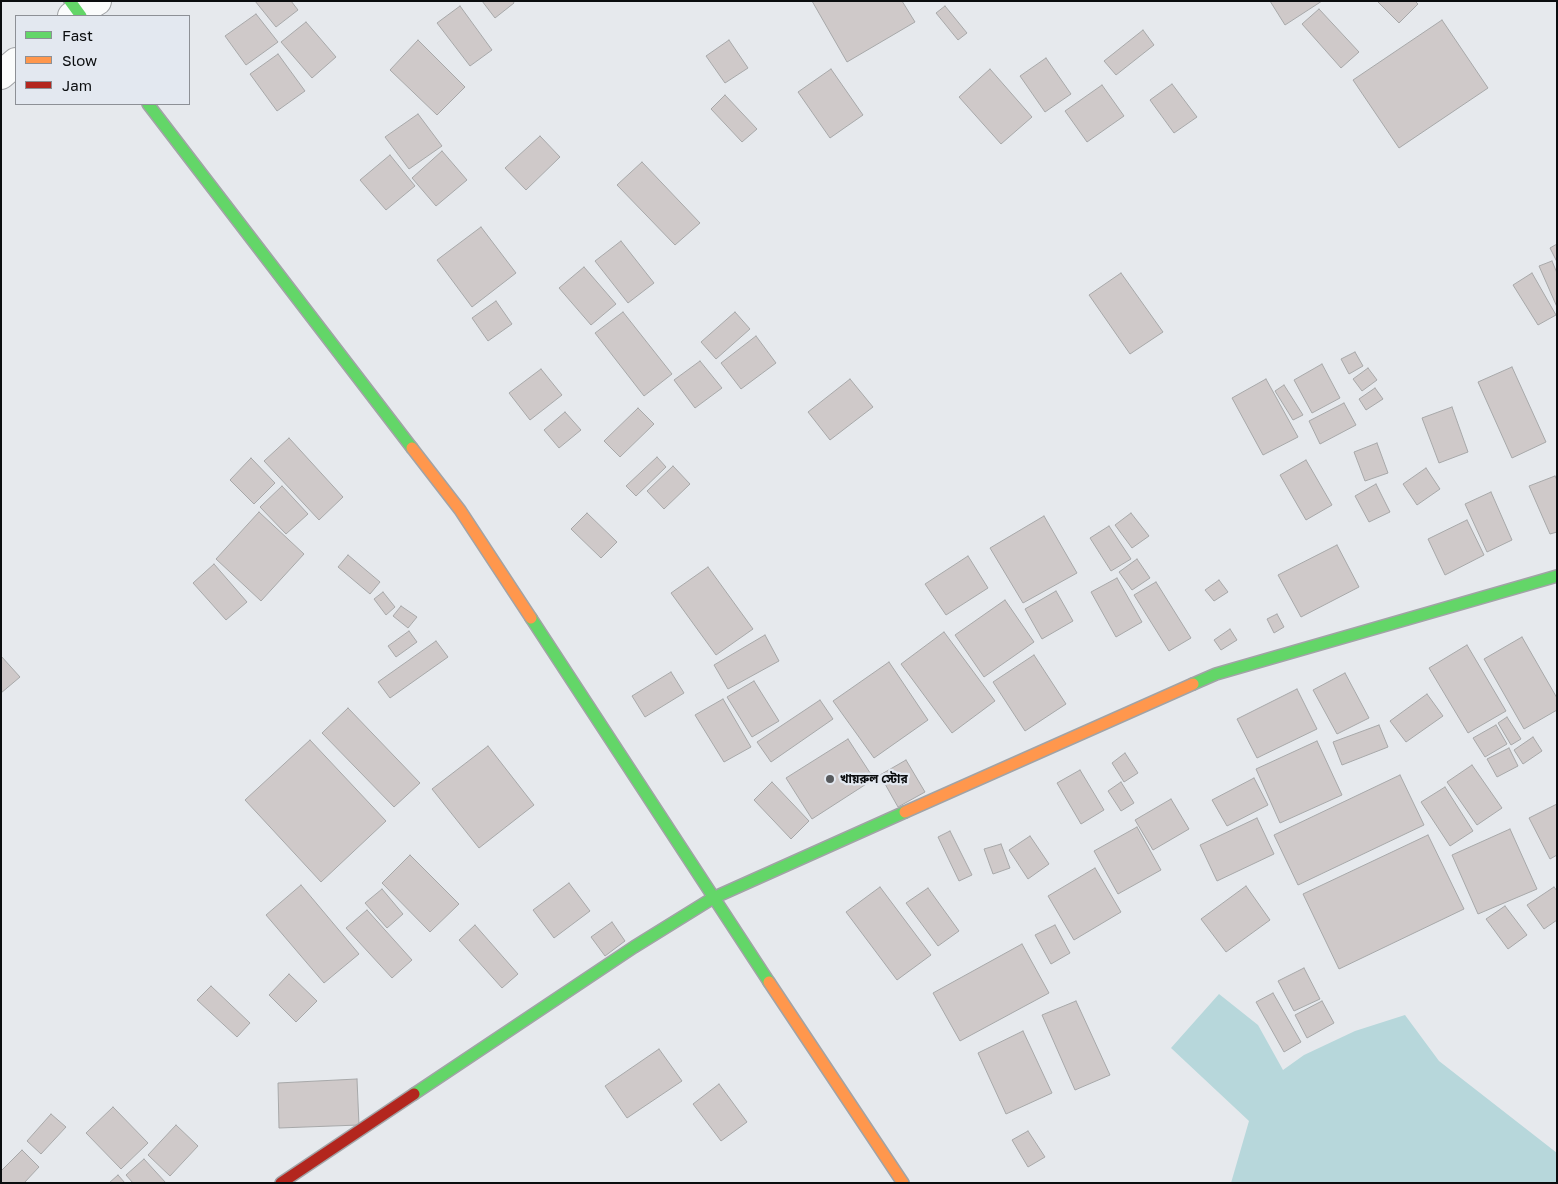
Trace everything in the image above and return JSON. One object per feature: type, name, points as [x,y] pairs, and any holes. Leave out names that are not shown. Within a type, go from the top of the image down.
[{"type":"main road","points":[[149,105],[460,510],[903,1183]]},
{"type":"main road","points":[[281,1183],[634,947],[714,898],[1216,674],[1557,576]]},
{"type":"street","points":[[1,75],[15,63]]},
{"type":"water","points":[[1219,994],[1258,1025],[1283,1070],[1304,1055],[1355,1031],[1405,1015],[1439,1061],[1557,1153],[1557,1183],[1231,1183],[1249,1121],[1171,1048]]},
{"type":"building","points":[[255,1],[291,1],[298,10],[276,27]]},
{"type":"building","points":[[482,1],[513,1],[514,3],[495,18]]},
{"type":"building","points":[[812,1],[902,1],[915,22],[847,62]]},
{"type":"building","points":[[1270,1],[1322,1],[1285,25]]},
{"type":"building","points":[[1377,1],[1415,1],[1418,4],[1399,23]]},
{"type":"building","points":[[460,6],[492,50],[470,66],[437,23]]},
{"type":"building","points":[[945,6],[967,33],[958,40],[936,13]]},
{"type":"building","points":[[1319,9],[1359,52],[1341,68],[1302,24]]},
{"type":"building","points":[[256,14],[278,42],[246,65],[225,36]]},
{"type":"building","points":[[1442,20],[1488,88],[1399,148],[1353,80]]},
{"type":"building","points":[[306,22],[336,57],[312,78],[281,42]]},
{"type":"building","points":[[1143,30],[1154,45],[1116,75],[1104,61]]},
{"type":"building","points":[[418,40],[465,87],[437,115],[390,70]]},
{"type":"building","points":[[729,40],[748,68],[725,83],[706,56]]},
{"type":"building","points":[[278,54],[305,91],[277,111],[250,74]]},
{"type":"building","points":[[1046,58],[1071,94],[1045,112],[1020,76]]},
{"type":"building","points":[[831,69],[863,115],[830,138],[798,92]]},
{"type":"building","points":[[990,69],[1032,117],[1001,144],[959,97]]},
{"type":"building","points":[[1172,84],[1197,117],[1174,133],[1150,100]]},
{"type":"building","points":[[1102,85],[1124,116],[1087,142],[1065,111]]},
{"type":"building","points":[[725,95],[757,129],[742,142],[711,109]]},
{"type":"building","points":[[418,114],[442,146],[409,169],[385,137]]},
{"type":"building","points":[[540,136],[560,157],[526,190],[505,168]]},
{"type":"building","points":[[442,151],[467,180],[436,206],[412,178]]},
{"type":"building","points":[[390,155],[415,186],[386,210],[360,180]]},
{"type":"building","points":[[642,162],[700,223],[675,245],[617,185]]},
{"type":"building","points":[[481,227],[516,273],[472,307],[437,260]]},
{"type":"building","points":[[621,241],[654,283],[628,303],[595,261]]},
{"type":"building","points":[[1557,244],[1557,262],[1550,248]]},
{"type":"building","points":[[1552,261],[1557,273],[1557,307],[1539,266]]},
{"type":"building","points":[[584,267],[616,304],[591,325],[559,288]]},
{"type":"building","points":[[1121,273],[1163,332],[1130,354],[1089,295]]},
{"type":"building","points":[[1532,273],[1556,315],[1538,325],[1513,285]]},
{"type":"building","points":[[496,301],[512,324],[488,341],[472,318]]},
{"type":"building","points":[[623,312],[672,374],[644,396],[595,333]]},
{"type":"building","points":[[735,312],[750,329],[716,359],[701,342]]},
{"type":"building","points":[[756,336],[776,363],[741,389],[721,363]]},
{"type":"building","points":[[1355,352],[1363,366],[1349,374],[1341,359]]},
{"type":"building","points":[[700,361],[722,388],[695,408],[674,380]]},
{"type":"building","points":[[1322,364],[1340,398],[1312,413],[1294,380]]},
{"type":"building","points":[[1512,367],[1546,442],[1512,458],[1478,382]]},
{"type":"building","points":[[1368,368],[1377,380],[1362,391],[1353,379]]},
{"type":"building","points":[[541,369],[562,395],[530,420],[509,393]]},
{"type":"building","points":[[850,379],[873,407],[830,440],[808,412]]},
{"type":"building","points":[[1266,379],[1298,437],[1263,455],[1232,398]]},
{"type":"building","points":[[1284,385],[1303,415],[1293,420],[1275,391]]},
{"type":"building","points":[[1375,388],[1383,399],[1366,410],[1359,399]]},
{"type":"building","points":[[1344,403],[1356,425],[1320,444],[1309,421]]},
{"type":"building","points":[[1452,407],[1468,452],[1439,463],[1422,418]]},
{"type":"building","points":[[638,408],[654,424],[620,457],[604,441]]},
{"type":"building","points":[[565,412],[581,430],[559,448],[544,430]]},
{"type":"building","points":[[289,438],[343,497],[319,520],[264,461]]},
{"type":"building","points":[[1377,443],[1388,473],[1365,481],[1354,452]]},
{"type":"building","points":[[657,457],[666,467],[636,496],[626,486]]},
{"type":"building","points":[[251,458],[275,483],[254,504],[230,480]]},
{"type":"building","points":[[1306,460],[1332,505],[1306,520],[1280,475]]},
{"type":"building","points":[[673,466],[690,484],[664,509],[647,491]]},
{"type":"building","points":[[1426,468],[1440,489],[1417,505],[1403,484]]},
{"type":"building","points":[[1555,476],[1557,480],[1557,532],[1550,534],[1529,486]]},
{"type":"building","points":[[1376,484],[1390,512],[1369,522],[1355,496]]},
{"type":"building","points":[[282,486],[308,514],[286,534],[260,507]]},
{"type":"building","points":[[1491,492],[1512,540],[1487,552],[1465,504]]},
{"type":"building","points":[[259,512],[304,554],[261,601],[216,559]]},
{"type":"building","points":[[587,513],[617,542],[601,558],[571,529]]},
{"type":"building","points":[[1131,513],[1149,536],[1132,548],[1115,525]]},
{"type":"building","points":[[1044,516],[1077,573],[1023,603],[990,548]]},
{"type":"building","points":[[1467,520],[1484,555],[1445,575],[1428,539]]},
{"type":"building","points":[[1109,526],[1131,559],[1111,571],[1090,538]]},
{"type":"building","points":[[1337,545],[1359,587],[1301,617],[1278,575]]},
{"type":"building","points":[[348,555],[380,582],[370,594],[338,567]]},
{"type":"building","points":[[968,556],[988,588],[946,615],[925,584]]},
{"type":"building","points":[[1137,559],[1150,578],[1132,590],[1119,572]]},
{"type":"building","points":[[214,564],[247,602],[226,620],[193,583]]},
{"type":"building","points":[[708,567],[753,629],[716,655],[671,593]]},
{"type":"building","points":[[1117,578],[1142,622],[1116,637],[1091,592]]},
{"type":"building","points":[[1219,580],[1228,592],[1214,601],[1205,590]]},
{"type":"building","points":[[1156,582],[1191,638],[1169,651],[1134,595]]},
{"type":"building","points":[[1056,591],[1073,621],[1042,639],[1025,609]]},
{"type":"building","points":[[383,592],[395,607],[386,615],[374,599]]},
{"type":"building","points":[[1005,600],[1034,642],[984,677],[955,635]]},
{"type":"building","points":[[401,606],[417,617],[408,628],[393,616]]},
{"type":"building","points":[[1277,614],[1284,627],[1274,633],[1267,619]]},
{"type":"building","points":[[1230,629],[1237,640],[1221,650],[1214,640]]},
{"type":"building","points":[[409,631],[417,642],[396,657],[388,646]]},
{"type":"building","points":[[944,632],[995,701],[952,733],[901,664]]},
{"type":"building","points":[[765,635],[779,661],[728,689],[714,665]]},
{"type":"building","points":[[1522,637],[1557,698],[1557,710],[1524,729],[1484,659]]},
{"type":"building","points":[[436,641],[448,657],[390,698],[378,682]]},
{"type":"building","points":[[1467,645],[1506,711],[1468,733],[1429,668]]},
{"type":"building","points":[[1034,655],[1066,704],[1025,731],[993,682]]},
{"type":"building","points":[[1,656],[20,677],[1,693]]},
{"type":"building","points":[[889,662],[928,720],[874,758],[833,701]]},
{"type":"building","points":[[671,672],[684,693],[645,717],[632,696]]},
{"type":"building","points":[[1345,673],[1369,718],[1337,734],[1313,690]]},
{"type":"building","points":[[754,681],[779,721],[752,737],[727,697]]},
{"type":"building","points":[[1297,689],[1317,729],[1257,758],[1237,719]]},
{"type":"building","points":[[1427,694],[1443,716],[1406,742],[1390,721]]},
{"type":"building","points":[[723,699],[751,747],[724,762],[695,715]]},
{"type":"building","points":[[820,700],[833,719],[771,762],[757,742]]},
{"type":"building","points":[[348,708],[420,783],[394,807],[322,733]]},
{"type":"building","points":[[1507,717],[1521,739],[1511,745],[1498,723]]},
{"type":"building","points":[[1379,725],[1388,747],[1342,765],[1333,742]]},
{"type":"building","points":[[1496,725],[1507,744],[1485,757],[1473,738]]},
{"type":"building","points":[[1533,737],[1542,751],[1523,764],[1514,750]]},
{"type":"building","name":"খায়রুল স্টোর","points":[[848,739],[874,779],[812,819],[786,778]]},
{"type":"building","points":[[310,740],[386,821],[321,882],[245,800]]},
{"type":"building","points":[[1317,741],[1342,795],[1280,823],[1256,769]]},
{"type":"building","points":[[488,746],[534,805],[479,848],[432,789]]},
{"type":"building","points":[[1509,748],[1518,766],[1497,777],[1487,759]]},
{"type":"building","points":[[1125,753],[1138,773],[1124,782],[1112,763]]},
{"type":"building","points":[[906,760],[925,792],[898,807],[880,775]]},
{"type":"building","points":[[1472,765],[1502,808],[1477,825],[1447,782]]},
{"type":"building","points":[[1080,770],[1104,810],[1081,824],[1057,783]]},
{"type":"building","points":[[1400,775],[1424,825],[1298,885],[1274,835]]},
{"type":"building","points":[[1254,778],[1268,805],[1227,826],[1212,800]]},
{"type":"building","points":[[772,782],[809,821],[791,839],[754,800]]},
{"type":"building","points":[[1121,782],[1134,803],[1121,811],[1108,791]]},
{"type":"building","points":[[1445,787],[1473,831],[1450,846],[1421,802]]},
{"type":"building","points":[[1171,799],[1189,829],[1153,850],[1135,820]]},
{"type":"building","points":[[1557,804],[1557,855],[1550,859],[1529,818]]},
{"type":"building","points":[[1257,818],[1274,854],[1217,881],[1200,845]]},
{"type":"building","points":[[1137,827],[1161,870],[1118,894],[1094,851]]},
{"type":"building","points":[[1510,829],[1537,889],[1478,914],[1452,855]]},
{"type":"building","points":[[950,831],[972,875],[959,881],[938,837]]},
{"type":"building","points":[[1428,835],[1464,909],[1339,969],[1303,894]]},
{"type":"building","points":[[1030,836],[1049,864],[1028,879],[1009,850]]},
{"type":"building","points":[[1001,844],[1010,868],[993,874],[984,849]]},
{"type":"building","points":[[410,855],[459,904],[430,932],[382,883]]},
{"type":"building","points":[[1095,868],[1121,912],[1074,940],[1048,896]]},
{"type":"building","points":[[569,883],[590,911],[554,938],[533,910]]},
{"type":"building","points":[[301,885],[359,954],[324,983],[266,915]]},
{"type":"building","points":[[1246,886],[1270,920],[1226,952],[1201,919]]},
{"type":"building","points":[[880,887],[931,955],[897,980],[846,912]]},
{"type":"building","points":[[1554,887],[1557,891],[1557,920],[1544,929],[1527,905]]},
{"type":"building","points":[[928,888],[959,931],[938,946],[906,903]]},
{"type":"building","points":[[382,889],[403,914],[387,928],[365,903]]},
{"type":"building","points":[[1505,906],[1527,935],[1508,949],[1486,919]]},
{"type":"building","points":[[367,910],[412,960],[392,978],[346,928]]},
{"type":"building","points":[[612,922],[625,941],[605,956],[591,937]]},
{"type":"building","points":[[475,925],[518,974],[502,988],[459,940]]},
{"type":"building","points":[[1055,925],[1070,953],[1051,964],[1035,935]]},
{"type":"building","points":[[1022,944],[1049,993],[960,1041],[933,993]]},
{"type":"building","points":[[1304,968],[1320,999],[1294,1011],[1278,981]]},
{"type":"building","points":[[289,974],[317,1001],[296,1022],[269,995]]},
{"type":"building","points":[[211,986],[250,1023],[237,1037],[197,1000]]},
{"type":"building","points":[[1273,993],[1301,1042],[1284,1052],[1256,1002]]},
{"type":"building","points":[[1076,1001],[1110,1075],[1075,1090],[1042,1015]]},
{"type":"building","points":[[1322,1001],[1334,1023],[1307,1038],[1295,1015]]},
{"type":"building","points":[[1023,1031],[1052,1093],[1006,1114],[978,1053]]},
{"type":"building","points":[[659,1049],[682,1081],[627,1118],[605,1086]]},
{"type":"building","points":[[357,1079],[359,1125],[279,1128],[278,1083]]},
{"type":"building","points":[[719,1084],[747,1122],[721,1141],[693,1104]]},
{"type":"building","points":[[113,1107],[148,1143],[121,1169],[86,1133]]},
{"type":"building","points":[[51,1114],[66,1127],[41,1154],[27,1141]]},
{"type":"building","points":[[176,1125],[198,1146],[170,1176],[148,1155]]},
{"type":"building","points":[[1028,1131],[1045,1157],[1028,1167],[1012,1140]]},
{"type":"building","points":[[22,1150],[39,1167],[24,1183],[1,1183],[1,1171]]},
{"type":"building","points":[[144,1159],[166,1183],[133,1183],[126,1175]]},
{"type":"building","points":[[118,1175],[125,1183],[109,1183]]},
{"type":"traffic: fast","points":[[70,1],[80,15]]},
{"type":"traffic: fast","points":[[149,105],[412,448]]},
{"type":"traffic: fast","points":[[1193,684],[1216,674],[1557,576]]},
{"type":"traffic: fast","points":[[531,618],[769,982]]},
{"type":"traffic: fast","points":[[414,1094],[634,947],[713,898],[905,812]]},
{"type":"traffic: slow","points":[[412,448],[460,510],[531,618]]},
{"type":"traffic: slow","points":[[905,812],[1193,684]]},
{"type":"traffic: slow","points":[[769,982],[903,1183]]},
{"type":"traffic: jam","points":[[281,1183],[414,1094]]},
{"type":"place","name":"খায়রুল স্টোর","points":[[830,779]]}]
